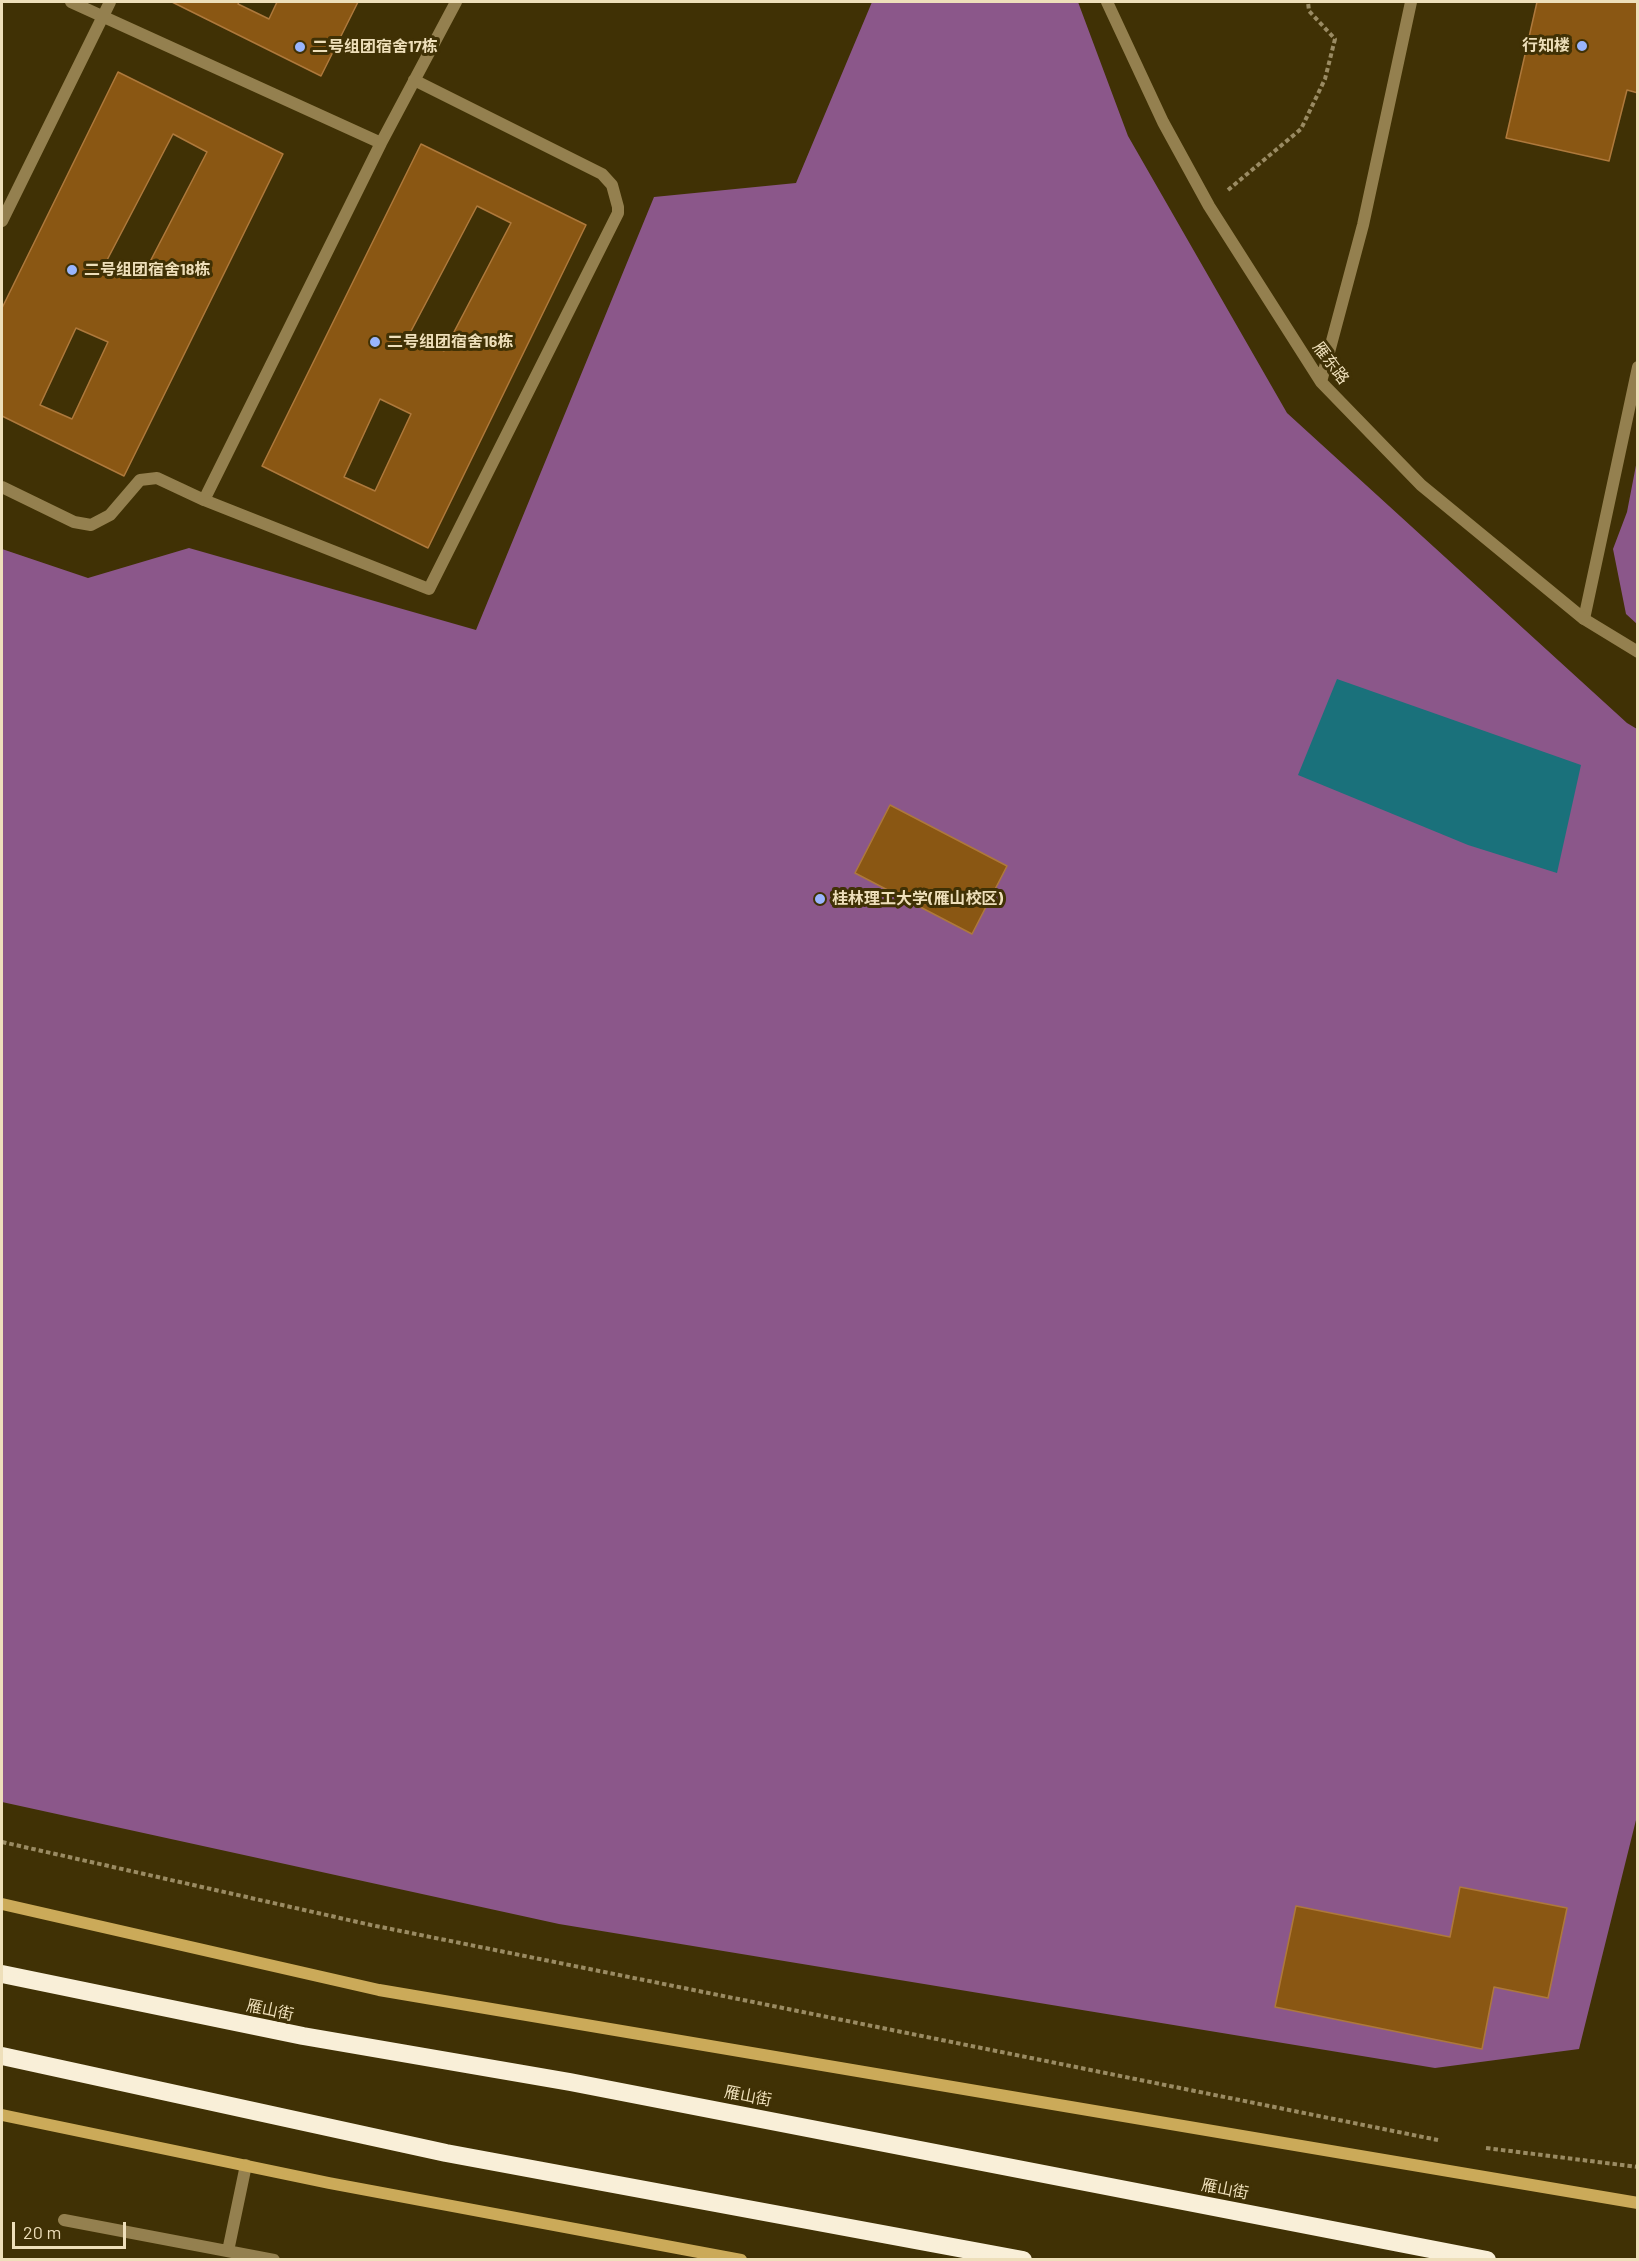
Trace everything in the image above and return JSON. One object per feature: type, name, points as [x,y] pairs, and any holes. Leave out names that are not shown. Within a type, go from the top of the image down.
[{"type":"highway","name":"雁山街","points":[[2,1974],[303,2036],[570,2082],[1487,2259]]},
{"type":"highway","points":[[2,2056],[446,2153],[1023,2259]]},
{"type":"street","points":[[71,2],[381,143]]},
{"type":"street","points":[[2,221],[110,2]]},
{"type":"street","points":[[204,500],[381,143],[456,2]]},
{"type":"street","name":"雁东路","points":[[1107,2],[1163,122],[1209,206],[1321,382],[1421,485],[1584,619],[1638,652]]},
{"type":"street","points":[[1321,382],[1363,225],[1411,2]]},
{"type":"street","points":[[2,487],[83,524],[90,525],[106,518],[135,484],[145,478],[157,478],[204,500],[429,589],[618,213],[612,185],[602,174],[414,80]]},
{"type":"street","points":[[1584,619],[1638,367]]},
{"type":"street","points":[[2,1904],[379,1990],[1637,2200]]},
{"type":"street","points":[[2,2115],[329,2183],[741,2259]]},
{"type":"street","points":[[228,2251],[246,2165]]},
{"type":"street","points":[[64,2220],[274,2259]]},
{"type":"path","points":[[1209,206],[1300,129],[1325,79],[1335,39],[1309,11],[1308,2]]},
{"type":"path","points":[[2,1842],[382,1927],[1443,2141]]},
{"type":"path","points":[[1478,2147],[1638,2167]]},
{"type":"shaded area","name":"桂林理工大学(雁山校区)","points":[[872,2],[1078,2],[1128,136],[1287,413],[1627,723],[1637,729],[1638,1812],[1579,2049],[1435,2068],[559,1924],[2,1802],[2,549],[88,578],[189,548],[476,630],[654,197],[796,183]]},
{"type":"shaded area","points":[[1637,460],[1637,624],[1626,614],[1613,549],[1627,512]]},
{"type":"water","points":[[1337,679],[1581,765],[1557,873],[1468,845],[1298,775]]},
{"type":"building","name":"二号组团宿舍17栋","points":[[172,2],[239,2],[238,4],[269,19],[277,2],[358,2],[321,76]]},
{"type":"building","name":"行知楼","points":[[1537,2],[1638,2],[1638,93],[1627,90],[1609,161],[1506,138]]},
{"type":"building","name":"二号组团宿舍18栋","points":[[118,72],[283,154],[124,476],[2,416],[2,308]],"holes":[[[173,134],[207,152],[141,279],[106,262]],[[76,328],[108,342],[72,419],[40,405]]]},
{"type":"building","name":"二号组团宿舍16栋","points":[[421,144],[586,225],[428,548],[262,466]],"holes":[[[477,206],[511,223],[444,351],[410,333]],[[380,399],[411,414],[375,491],[344,477]]]},
{"type":"building","points":[[890,805],[1007,866],[972,934],[855,873]]},
{"type":"building","points":[[1460,1887],[1567,1908],[1548,1998],[1494,1987],[1482,2049],[1275,2007],[1296,1906],[1450,1937]]},
{"type":"place","name":"行知楼","points":[[1582,46]]},
{"type":"place","name":"二号组团宿舍17栋","points":[[300,47]]},
{"type":"place","name":"二号组团宿舍18栋","points":[[72,270]]},
{"type":"place","name":"二号组团宿舍16栋","points":[[375,342]]},
{"type":"place","name":"桂林理工大学(雁山校区)","points":[[820,899]]}]
